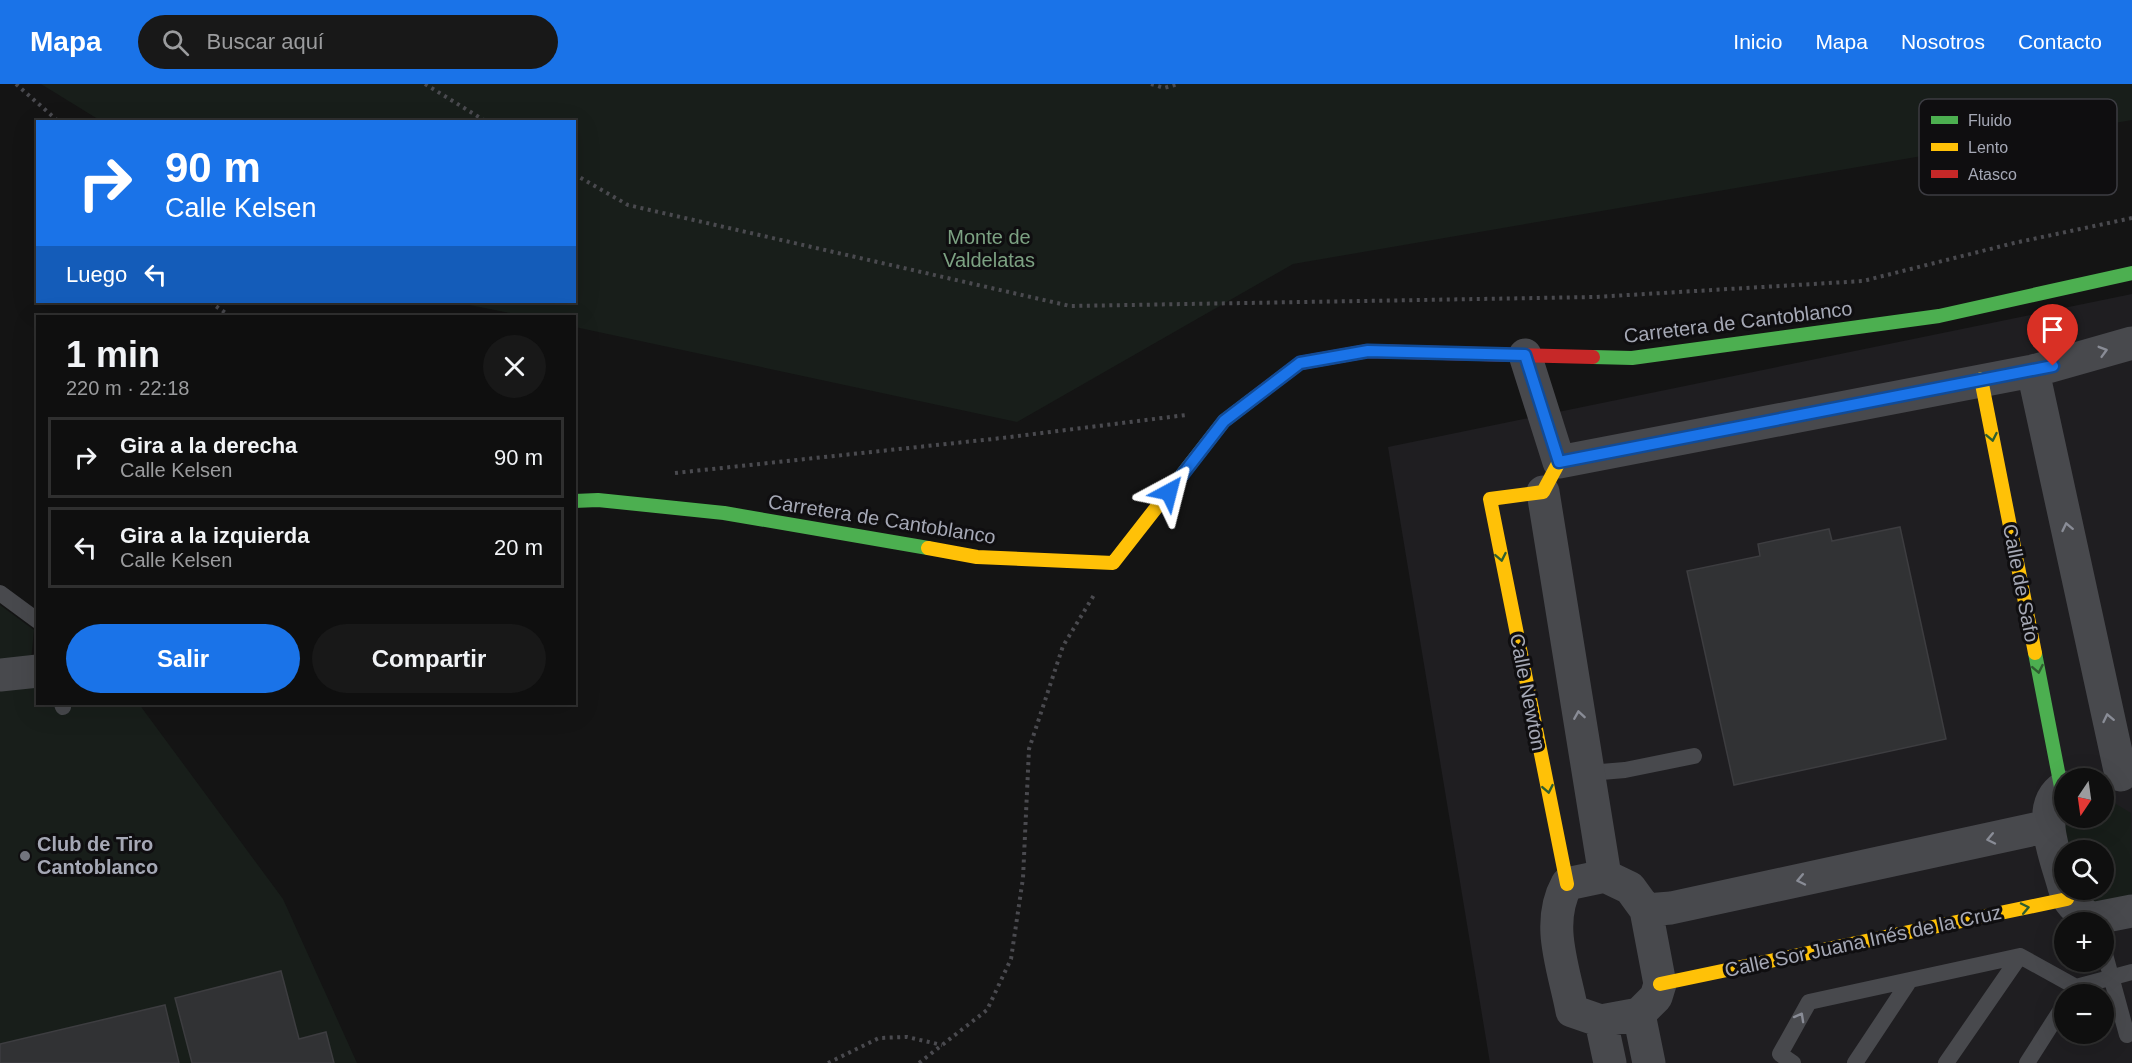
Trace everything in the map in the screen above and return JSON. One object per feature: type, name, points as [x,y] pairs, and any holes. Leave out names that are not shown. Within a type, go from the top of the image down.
[{"type":"street","name":"Carretera de Cantoblanco","points":[[576,501],[598,500],[724,513],[977,557],[1113,562],[1224,421],[1300,363],[1368,351],[1632,358],[1939,316],[2132,273]]},
{"type":"street","points":[[1559,462],[1981,379],[2033,371],[2132,343]]},
{"type":"street","points":[[1525,355],[1559,462],[1543,492],[1605,876]]},
{"type":"street","points":[[2033,371],[2119,779]]},
{"type":"street","name":"Calle de Safo","points":[[1981,379],[2059,768]]},
{"type":"street","name":"Calle Newton","points":[[1543,492],[1490,499],[1567,884]]},
{"type":"street","points":[[0,675],[36,671]]},
{"type":"street","points":[[2054,799],[2050,805],[2049,826],[2054,847]]},
{"type":"street","points":[[1646,910],[1671,908],[2049,826]]},
{"type":"street","points":[[1605,876],[1630,888],[1646,910],[1659,984],[1656,997],[1639,1014],[1601,1021],[1572,1011],[1555,925],[1558,901],[1567,884],[1605,876]]},
{"type":"street","name":"Calle Sor Juana Inés de la Cruz","points":[[1659,984],[2054,894]]},
{"type":"street","points":[[2070,900],[2079,912]]},
{"type":"street","points":[[2114,921],[2132,911]]},
{"type":"street","points":[[1639,1014],[1649,1063]]},
{"type":"street","points":[[1601,1021],[1610,1063]]},
{"type":"lane","points":[[0,593],[36,620]]},
{"type":"lane","points":[[1588,773],[1625,770],[1694,756]]},
{"type":"lane","points":[[1946,1063],[2020,956]]},
{"type":"lane","points":[[1793,1063],[1780,1054],[1809,1002],[2020,956],[2062,984]]},
{"type":"lane","points":[[2111,972],[2127,1035]]},
{"type":"lane","points":[[2092,984],[2132,972]]},
{"type":"lane","points":[[1855,1063],[1910,980]]},
{"type":"lane","points":[[2027,1063],[2054,1021]]},
{"type":"path","points":[[16,84],[57,120]]},
{"type":"path","points":[[425,84],[485,120]]},
{"type":"path","points":[[1151,84],[1164,88],[1178,84]]},
{"type":"path","points":[[576,175],[628,205],[1070,306],[1595,297],[1863,281],[2014,243],[2132,218]]},
{"type":"path","points":[[211,303],[229,315]]},
{"type":"path","points":[[668,473],[1002,438],[1240,409]]},
{"type":"path","points":[[919,1063],[987,1010],[1011,959],[1023,878],[1029,749],[1063,646],[1113,562]]},
{"type":"path","points":[[828,1063],[879,1038],[907,1037],[942,1045]]},
{"type":"shaded area","points":[[2132,294],[2132,1063],[1490,1063],[1388,447]]},
{"type":"green space","name":"Monte de Valdelatas","points":[[41,84],[2132,84],[2132,120],[2117,123],[2117,99],[1919,99],[1919,157],[1293,264],[1017,422],[576,327],[576,315],[520,315],[460,303],[576,303],[576,120],[99,120]]},
{"type":"green space","points":[[0,605],[34,630],[29,681],[36,681],[36,705],[140,705],[283,899],[357,1063],[0,1063]]},
{"type":"green space","points":[[2114,803],[2131,813],[2132,899],[2094,906],[2087,900],[2114,900],[2114,840],[2066,840],[2064,828],[2114,828]]},
{"type":"building","points":[[1900,527],[1946,739],[1734,785],[1687,571],[1760,556],[1758,544],[1829,529],[1832,541]]},
{"type":"building","points":[[281,971],[299,1039],[326,1032],[334,1063],[192,1063],[175,998]]},
{"type":"building","points":[[165,1005],[179,1063],[0,1063],[0,1044]]},
{"type":"traffic: fast","points":[[1593,357],[1632,358],[1939,316],[2132,273]]},
{"type":"traffic: fast","points":[[576,501],[598,500],[724,513],[928,548]]},
{"type":"traffic: fast","points":[[2035,653],[2057,768]]},
{"type":"traffic: slow","points":[[1981,379],[2035,653]]},
{"type":"traffic: slow","points":[[928,548],[977,557],[1113,563],[1224,421],[1254,398]]},
{"type":"traffic: slow","points":[[1559,462],[1543,492],[1490,499],[1567,884]]},
{"type":"traffic: slow","points":[[1660,984],[2062,900]]},
{"type":"traffic: jam","points":[[1254,398],[1300,363],[1368,351],[1593,357]]},
{"type":"place","name":"Club de Tiro Cantoblanco","points":[[25,856]]},
{"type":"route","points":[[1169,492],[1224,421],[1300,363],[1368,351],[1525,355],[1559,462],[2053,366]]}]
